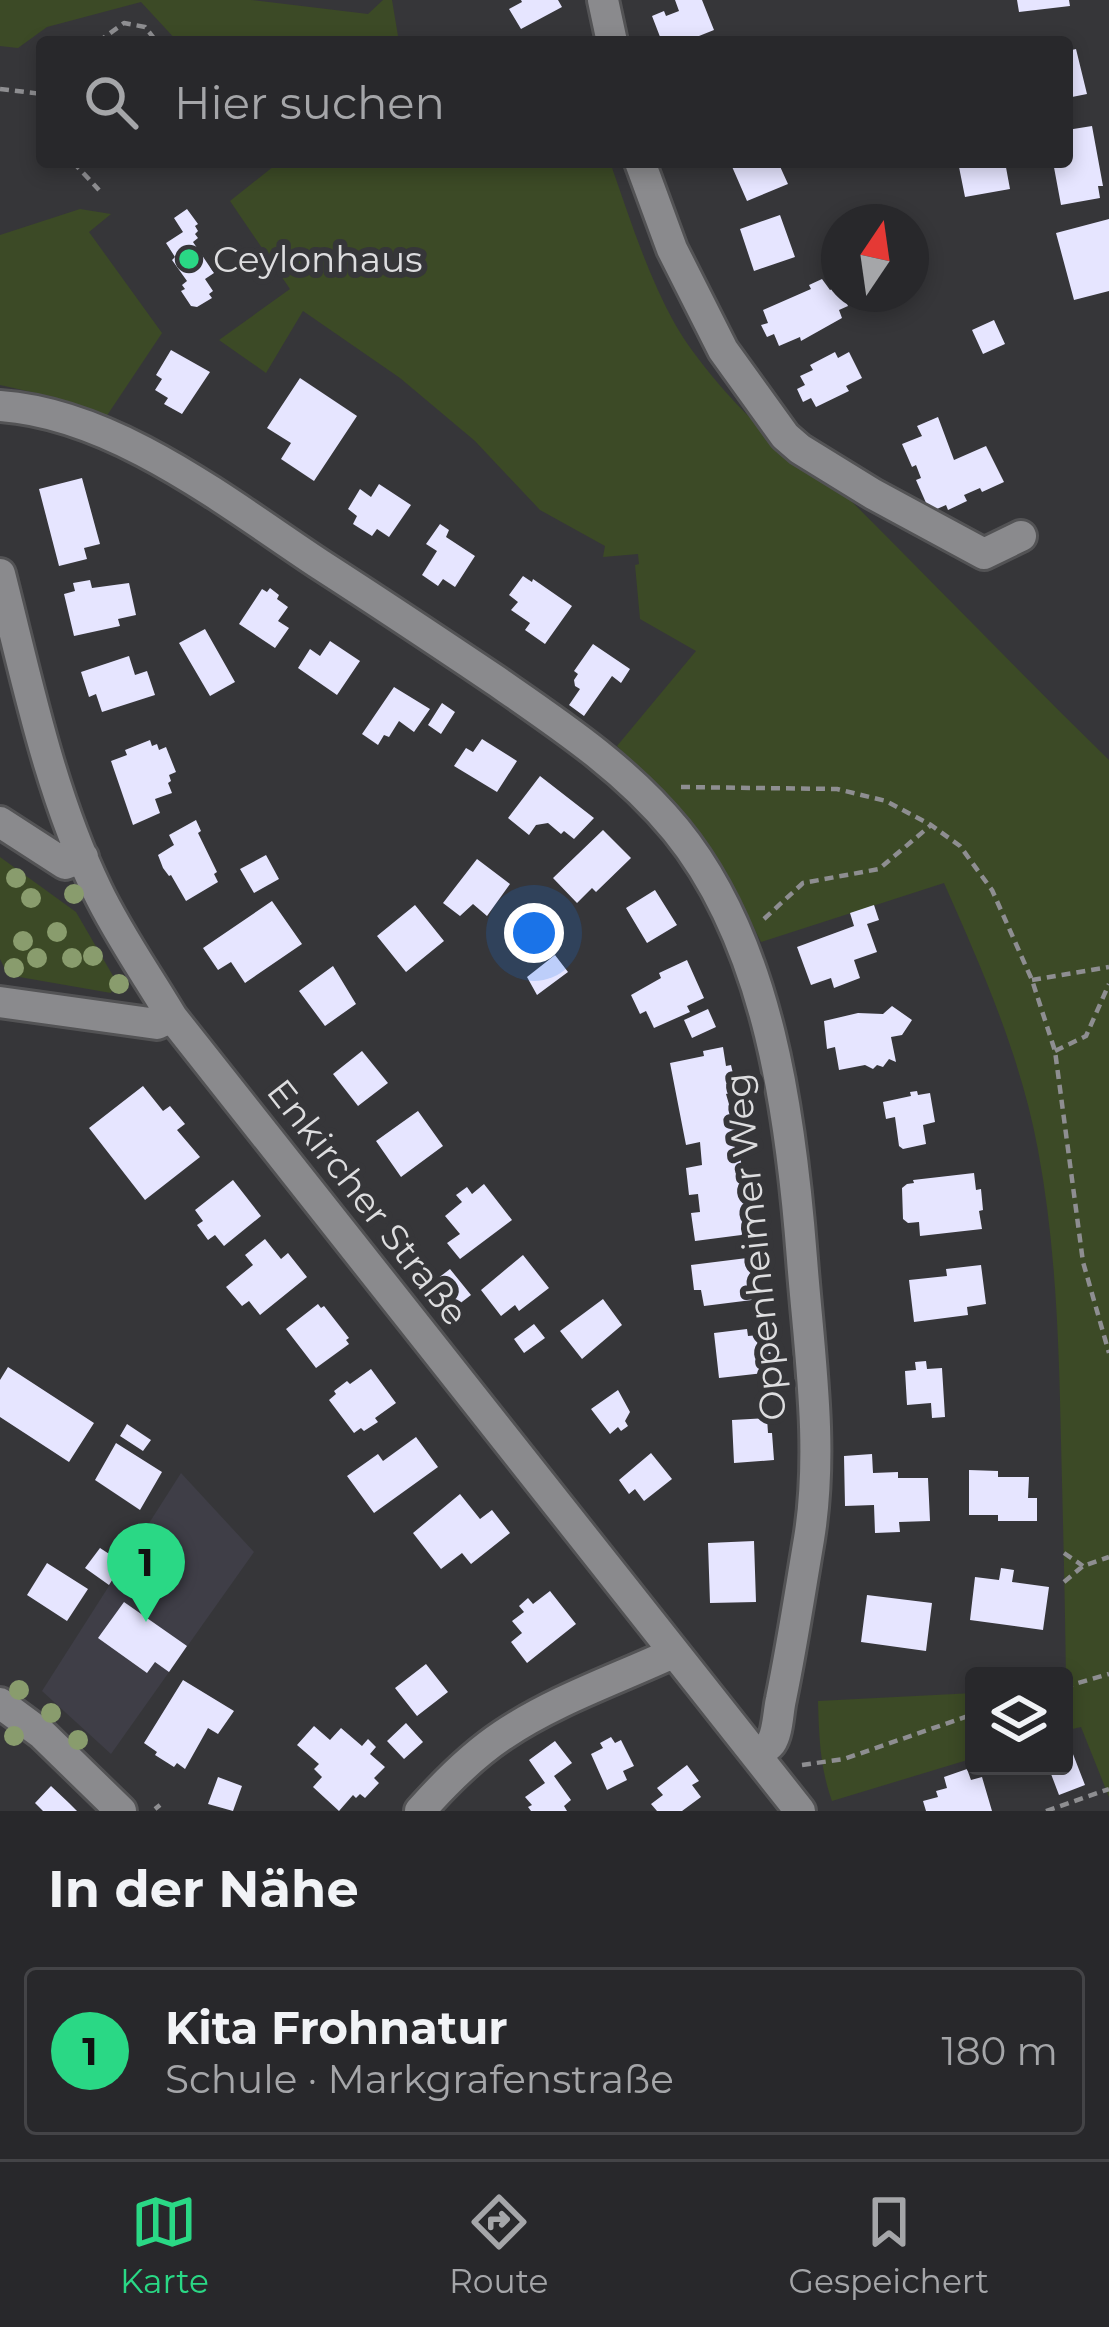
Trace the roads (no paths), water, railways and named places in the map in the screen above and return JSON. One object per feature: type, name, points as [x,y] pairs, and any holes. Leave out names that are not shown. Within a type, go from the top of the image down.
[{"type":"street","points":[[603,0],[610,36]]},
{"type":"street","points":[[642,168],[671,249],[723,350],[785,436],[873,494],[984,554],[1021,536]]},
{"type":"street","name":"Oppenheimer Weg","points":[[0,406],[58,416],[172,468],[581,739],[624,775],[678,832],[724,905],[741,940],[774,1055],[788,1137],[815,1439],[813,1518],[794,1638],[772,1742],[757,1755]]},
{"type":"street","name":"Enkircher Straße","points":[[0,574],[69,825],[98,892],[172,1017],[800,1811]]},
{"type":"street","points":[[0,822],[65,865],[82,857]]},
{"type":"street","points":[[0,1002],[157,1024],[172,1017]]},
{"type":"street","points":[[420,1811],[502,1736],[673,1653]]},
{"type":"street","points":[[0,1702],[42,1734],[121,1811]]},
{"type":"place","name":"Ceylonhaus","points":[[189,259]]},
{"type":"place","name":"Kita Frohnatur","points":[[146,1622]]}]
